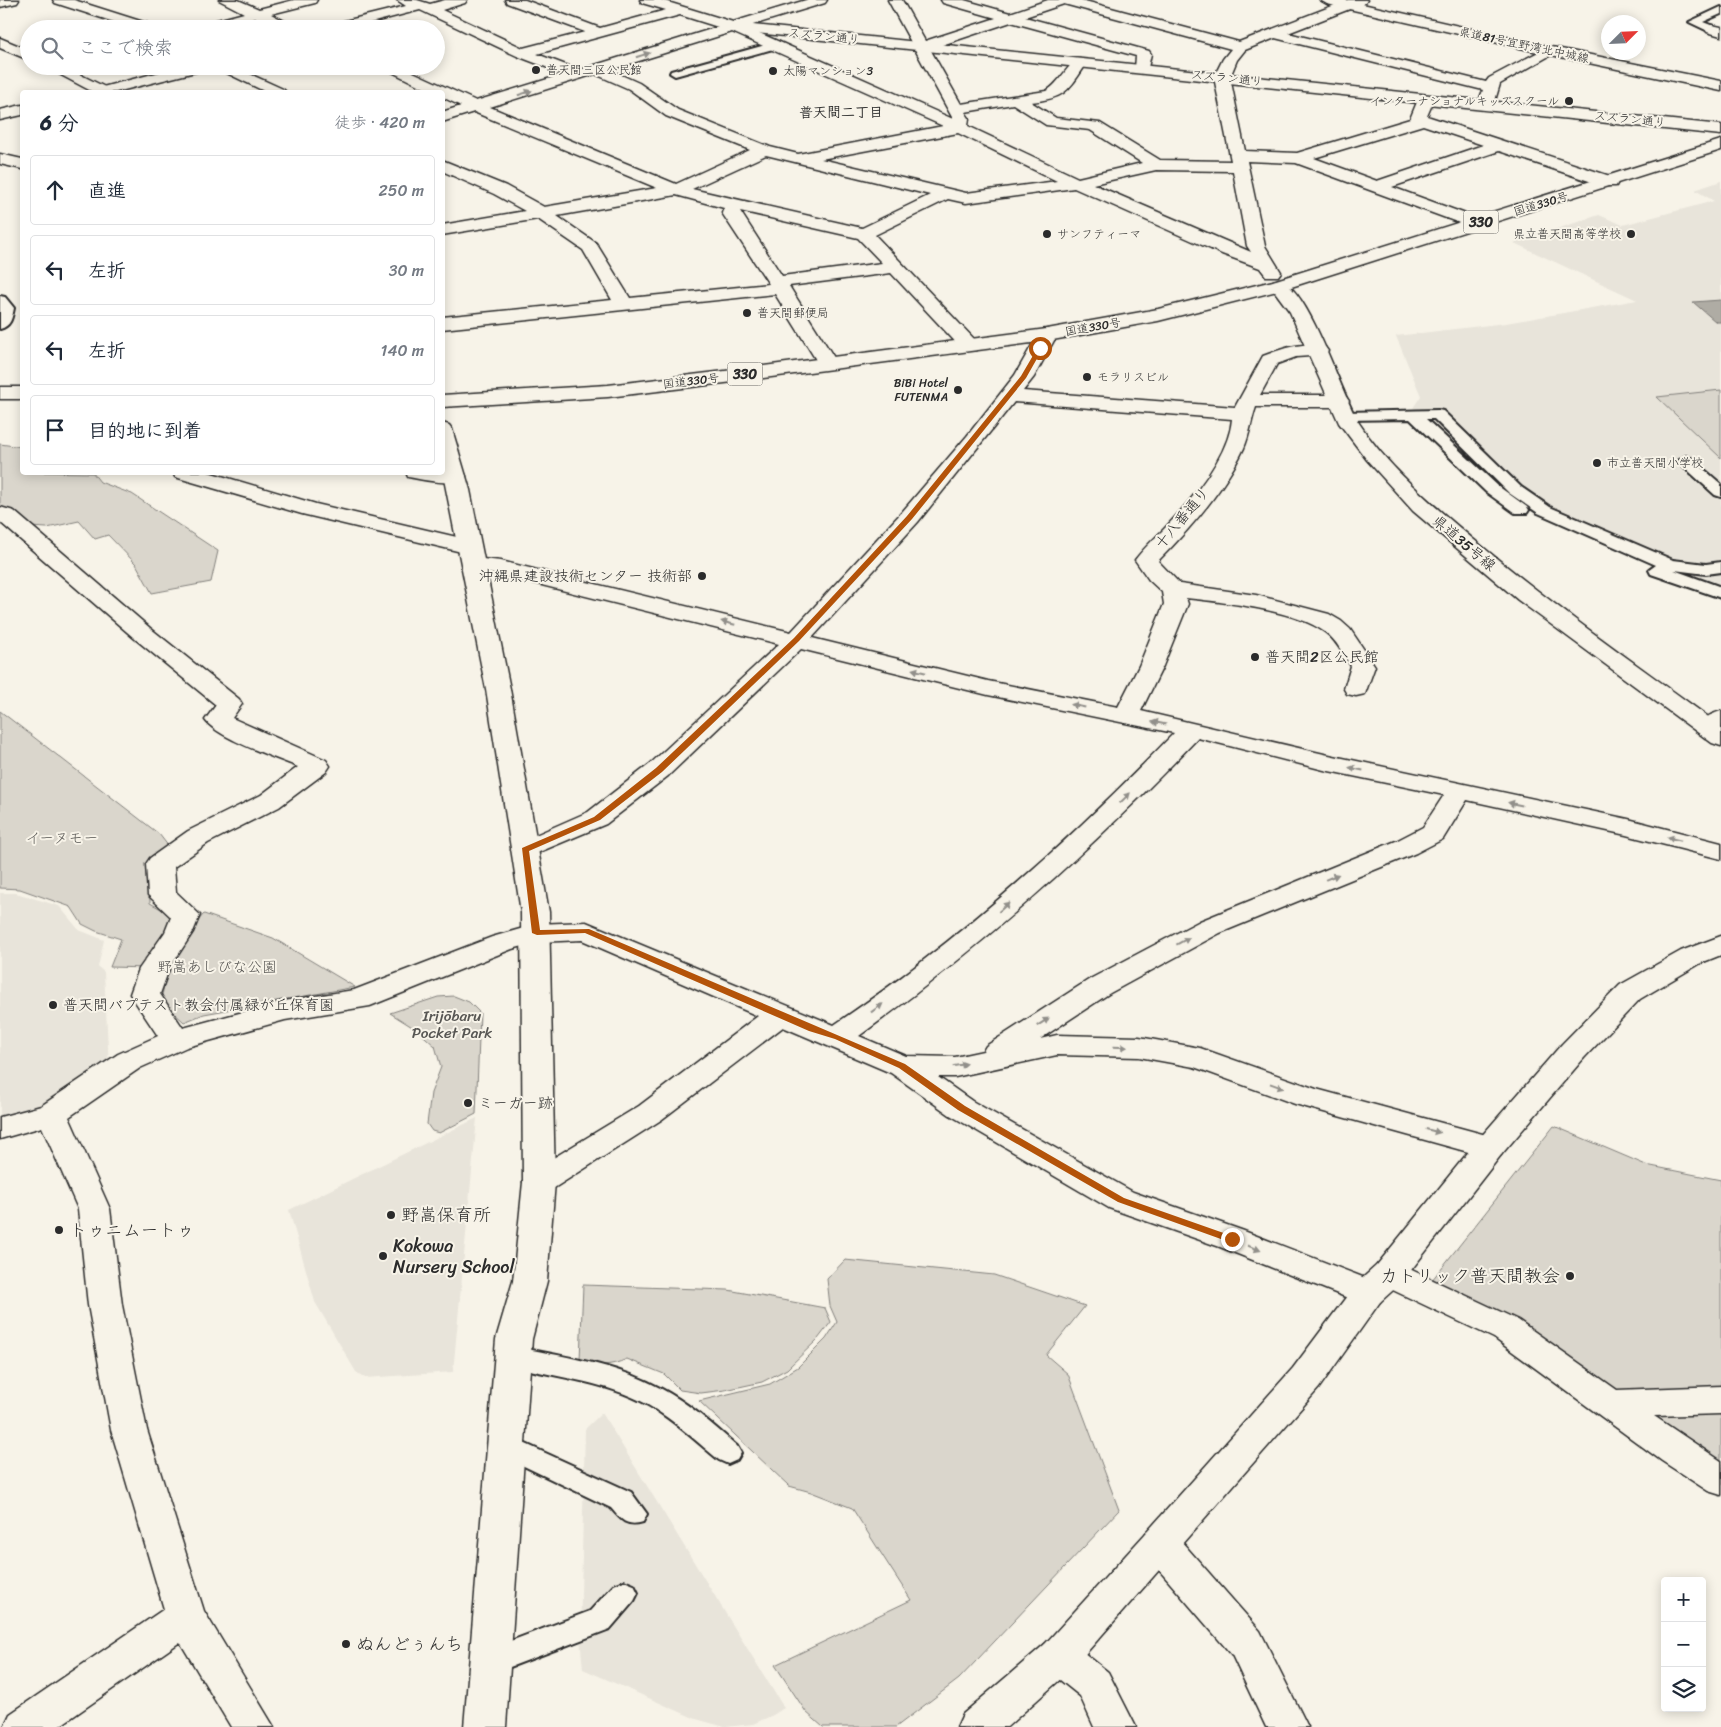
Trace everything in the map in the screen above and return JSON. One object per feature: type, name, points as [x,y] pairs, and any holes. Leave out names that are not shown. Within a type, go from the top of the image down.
[{"type":"main road","points":[[0,2],[12,0]]},
{"type":"main road","points":[[60,0],[122,20]]},
{"type":"main road","points":[[226,0],[272,20]]},
{"type":"main road","points":[[231,20],[310,0]]},
{"type":"main road","points":[[404,0],[425,7],[522,53],[580,75]]},
{"type":"main road","points":[[365,20],[460,0]]},
{"type":"main road","points":[[512,0],[600,32]]},
{"type":"main road","points":[[647,0],[733,27],[960,128],[1076,183],[1228,250],[1267,264]]},
{"type":"main road","points":[[773,0],[797,7]]},
{"type":"main road","points":[[445,116],[478,108],[820,0]]},
{"type":"main road","points":[[896,0],[961,118],[960,128]]},
{"type":"main road","points":[[948,0],[1144,54],[1142,69]]},
{"type":"main road","points":[[923,47],[1064,0],[1240,47]]},
{"type":"main road","name":"県道81号宜野湾北中城線","points":[[1327,0],[1354,2],[1551,51],[1721,86]]},
{"type":"main road","name":"県道81号宜野湾北中城線","points":[[1371,0],[1569,46],[1721,76]]},
{"type":"main road","points":[[1222,77],[1230,59],[1240,47],[1271,33],[1354,2]]},
{"type":"main road","points":[[522,53],[680,11]]},
{"type":"main road","name":"スズラン通り","points":[[733,27],[1721,130]]},
{"type":"main road","points":[[1271,33],[1491,88]]},
{"type":"main road","points":[[0,42],[20,52]]},
{"type":"main road","points":[[1486,104],[1494,81],[1551,51]]},
{"type":"main road","points":[[956,109],[1050,94],[1061,89],[1080,63]]},
{"type":"main road","points":[[598,70],[634,86],[672,113],[764,150],[966,198],[1076,183],[1156,165],[1298,158],[1417,122],[1420,119],[1426,98]]},
{"type":"main road","points":[[70,75],[98,90]]},
{"type":"main road","points":[[110,90],[167,75]]},
{"type":"main road","points":[[239,75],[273,90]]},
{"type":"main road","points":[[406,75],[439,90]]},
{"type":"main road","name":"県道35号線","points":[[1222,77],[1256,246],[1279,284],[1299,310],[1342,409],[1374,456],[1429,512],[1526,594],[1717,729]]},
{"type":"main road","points":[[445,93],[676,190],[864,234],[970,346]]},
{"type":"main road","points":[[1016,100],[1052,122],[1094,126],[1156,165]]},
{"type":"main road","points":[[0,116],[20,111]]},
{"type":"main road","points":[[1420,119],[1610,182]]},
{"type":"main road","points":[[798,159],[960,128]]},
{"type":"main road","points":[[1377,187],[1500,145]]},
{"type":"main road","name":"国道330号","points":[[445,401],[608,391],[970,346],[1047,335],[1170,312],[1279,284],[1610,182],[1721,145]]},
{"type":"main road","points":[[445,230],[676,190],[764,150]]},
{"type":"main road","points":[[0,158],[20,163]]},
{"type":"main road","points":[[1298,158],[1476,224]]},
{"type":"main road","points":[[445,166],[500,190],[543,214],[590,247],[624,304]]},
{"type":"main road","points":[[864,234],[944,194]]},
{"type":"main road","points":[[734,205],[731,213],[828,364]]},
{"type":"main road","points":[[445,323],[624,304],[779,285],[895,267]]},
{"type":"main road","points":[[525,850],[570,832],[605,812],[659,770],[796,640],[910,517],[1009,396],[1031,366],[1047,335]]},
{"type":"main road","name":"十八番通り","points":[[1173,590],[1157,575],[1146,560],[1160,547],[1208,489],[1228,458],[1242,429],[1246,407],[1270,360],[1294,351],[1318,351]]},
{"type":"main road","points":[[0,393],[20,393]]},
{"type":"main road","points":[[1009,396],[1246,407],[1342,409]]},
{"type":"main road","points":[[445,440],[455,476],[498,689],[537,933],[535,1001],[540,1182],[530,1281],[514,1339],[512,1356],[485,1727]]},
{"type":"main road","points":[[193,475],[472,556],[501,568],[988,688],[1192,729],[1278,752],[1628,827],[1721,851]]},
{"type":"main road","points":[[445,475],[455,476]]},
{"type":"main road","points":[[0,514],[6,516],[142,633],[230,704],[218,720],[232,729],[317,766],[270,801],[198,837],[160,864],[162,895],[186,915],[179,932],[154,969],[145,994],[176,1040]]},
{"type":"main road","points":[[1126,716],[1151,666],[1176,604],[1173,590],[1218,595],[1303,612],[1334,626],[1363,666],[1356,689]]},
{"type":"main road","points":[[838,1037],[930,970],[998,913],[1103,819],[1192,729]]},
{"type":"main road","points":[[988,1059],[1100,986],[1210,927],[1406,847],[1433,833],[1459,792]]},
{"type":"main road","points":[[0,1128],[52,1114],[129,1061],[176,1040],[284,1012],[360,999],[502,943],[537,933],[586,931],[838,1037],[902,1066],[961,1108],[1121,1200],[1232,1239],[1378,1284],[1506,1328],[1675,1450],[1721,1480]]},
{"type":"main road","points":[[978,1727],[1059,1656],[1160,1544],[1306,1378],[1378,1284],[1490,1147],[1573,1051],[1630,992],[1691,957],[1721,945]]},
{"type":"main road","points":[[540,1182],[650,1112],[780,1014]]},
{"type":"main road","points":[[902,1066],[955,1067],[1058,1045],[1139,1047],[1200,1058],[1306,1097],[1490,1147]]},
{"type":"main road","points":[[52,1114],[94,1208],[105,1305],[129,1430],[186,1616],[252,1727]]},
{"type":"main road","points":[[1613,1404],[1721,1400]]},
{"type":"main road","points":[[1160,1544],[1246,1643],[1287,1727]]},
{"type":"main road","points":[[25,1727],[186,1616]]},
{"type":"main road","points":[[1059,1656],[1094,1684],[1115,1727]]},
{"type":"lane","points":[[1717,30],[1694,22],[1721,10]]},
{"type":"lane","points":[[674,73],[776,46]]},
{"type":"lane","points":[[0,300],[7,308],[5,320],[0,325]]},
{"type":"lane","points":[[1342,409],[1414,415],[1438,414],[1515,490],[1544,510],[1670,565],[1706,569],[1721,567]]},
{"type":"lane","points":[[1414,415],[1492,489],[1521,510],[1674,578],[1721,593]]},
{"type":"lane","points":[[1686,461],[1721,492]]},
{"type":"lane","points":[[512,1356],[572,1368],[643,1390],[696,1425],[728,1453]]},
{"type":"lane","points":[[506,1446],[621,1500],[633,1514]]},
{"type":"lane","points":[[489,1662],[600,1620],[624,1593]]},
{"type":"shaded area","name":"市立普天間小学校","points":[[1721,181],[1721,589],[1674,574],[1524,508],[1413,408],[1421,396],[1396,336],[1506,323],[1637,300],[1514,243],[1599,215],[1623,225],[1714,201],[1695,190]]},
{"type":"shaded area","points":[[1721,300],[1721,322],[1716,322],[1693,302]]},
{"type":"shaded area","name":"普天間バプテスト教会付属緑が丘保育園","points":[[0,893],[16,893],[59,906],[79,930],[104,940],[98,967],[104,972],[109,1067],[45,1108],[0,1121]]},
{"type":"shaded area","name":"Kokowa Nursery School","points":[[477,1118],[453,1372],[365,1378],[356,1372],[315,1302],[289,1210]]},
{"type":"shaded area","points":[[602,1413],[784,1708],[773,1715],[753,1724],[725,1727],[696,1719],[583,1669],[580,1638],[585,1429]]},
{"type":"green space","points":[[1721,390],[1721,458],[1657,397]]},
{"type":"green space","points":[[0,444],[20,447],[20,475],[95,475],[100,482],[132,494],[218,551],[211,582],[152,593],[136,564],[108,535],[95,539],[79,521],[47,528],[30,527],[0,509]]},
{"type":"green space","name":"イーヌモー","points":[[0,711],[159,834],[169,847],[149,863],[150,903],[174,916],[148,968],[110,967],[121,939],[96,931],[82,924],[71,907],[20,889],[0,888]]},
{"type":"green space","name":"野嵩あしびな公園","points":[[204,914],[273,938],[355,987],[204,1014],[184,1022],[161,1001],[167,973],[174,953],[179,944]]},
{"type":"green space","name":"Irijōbaru Pocket Park","points":[[454,996],[469,1002],[480,1013],[476,1114],[439,1133],[432,1131],[427,1124],[431,1093],[441,1067],[435,1046],[417,1030],[390,1013],[438,997]]},
{"type":"green space","points":[[1554,1126],[1646,1165],[1721,1180],[1721,1463],[1616,1398],[1536,1332],[1500,1311],[1432,1280]]},
{"type":"green space","points":[[845,1260],[994,1275],[1085,1306],[1046,1355],[1068,1374],[1119,1510],[959,1679],[896,1727],[823,1727],[806,1712],[775,1665],[911,1600],[852,1508],[811,1492],[789,1486],[699,1401],[770,1384],[798,1367],[826,1339],[837,1322],[830,1306],[827,1279]]},
{"type":"green space","points":[[583,1285],[728,1290],[825,1308],[831,1322],[818,1339],[787,1369],[762,1382],[701,1393],[680,1390],[664,1374],[627,1359],[604,1365],[580,1360]]},
{"type":"place","name":"普天間三区公民館","points":[[536,70]]},
{"type":"place","name":"太陽マンション3","points":[[773,71]]},
{"type":"place","name":"インターナショナルキッズスクール","points":[[1569,101]]},
{"type":"place","name":"サンフティーマ","points":[[1047,234]]},
{"type":"place","name":"県立普天間高等学校","points":[[1631,234]]},
{"type":"place","name":"普天間郵便局","points":[[747,313]]},
{"type":"place","name":"モラリスビル","points":[[1087,377]]},
{"type":"place","name":"BiBi Hotel FUTENMA","points":[[958,390]]},
{"type":"place","name":"市立普天間小学校","points":[[1597,463]]},
{"type":"place","name":"沖縄県建設技術センター 技術部","points":[[702,576]]},
{"type":"place","name":"普天間2区公民館","points":[[1255,657]]},
{"type":"place","name":"普天間バプテスト教会付属緑が丘保育園","points":[[53,1005]]},
{"type":"place","name":"ミーガー跡","points":[[468,1103]]},
{"type":"place","name":"野嵩保育所","points":[[391,1215]]},
{"type":"place","name":"トゥニムートゥ","points":[[59,1230]]},
{"type":"place","name":"Kokowa Nursery School","points":[[383,1256]]},
{"type":"place","name":"カトリック普天間教会","points":[[1570,1276]]},
{"type":"place","name":"ぬんどぅんち","points":[[346,1644]]},
{"type":"district","name":"普天間二丁目","points":[[841,112]]},
{"type":"route","points":[[1040,348],[1024,377],[910,517],[796,640],[659,770],[597,818],[570,832],[525,850],[537,933],[586,931],[812,1029],[838,1037],[902,1066],[961,1108],[1121,1200],[1232,1239]]}]
